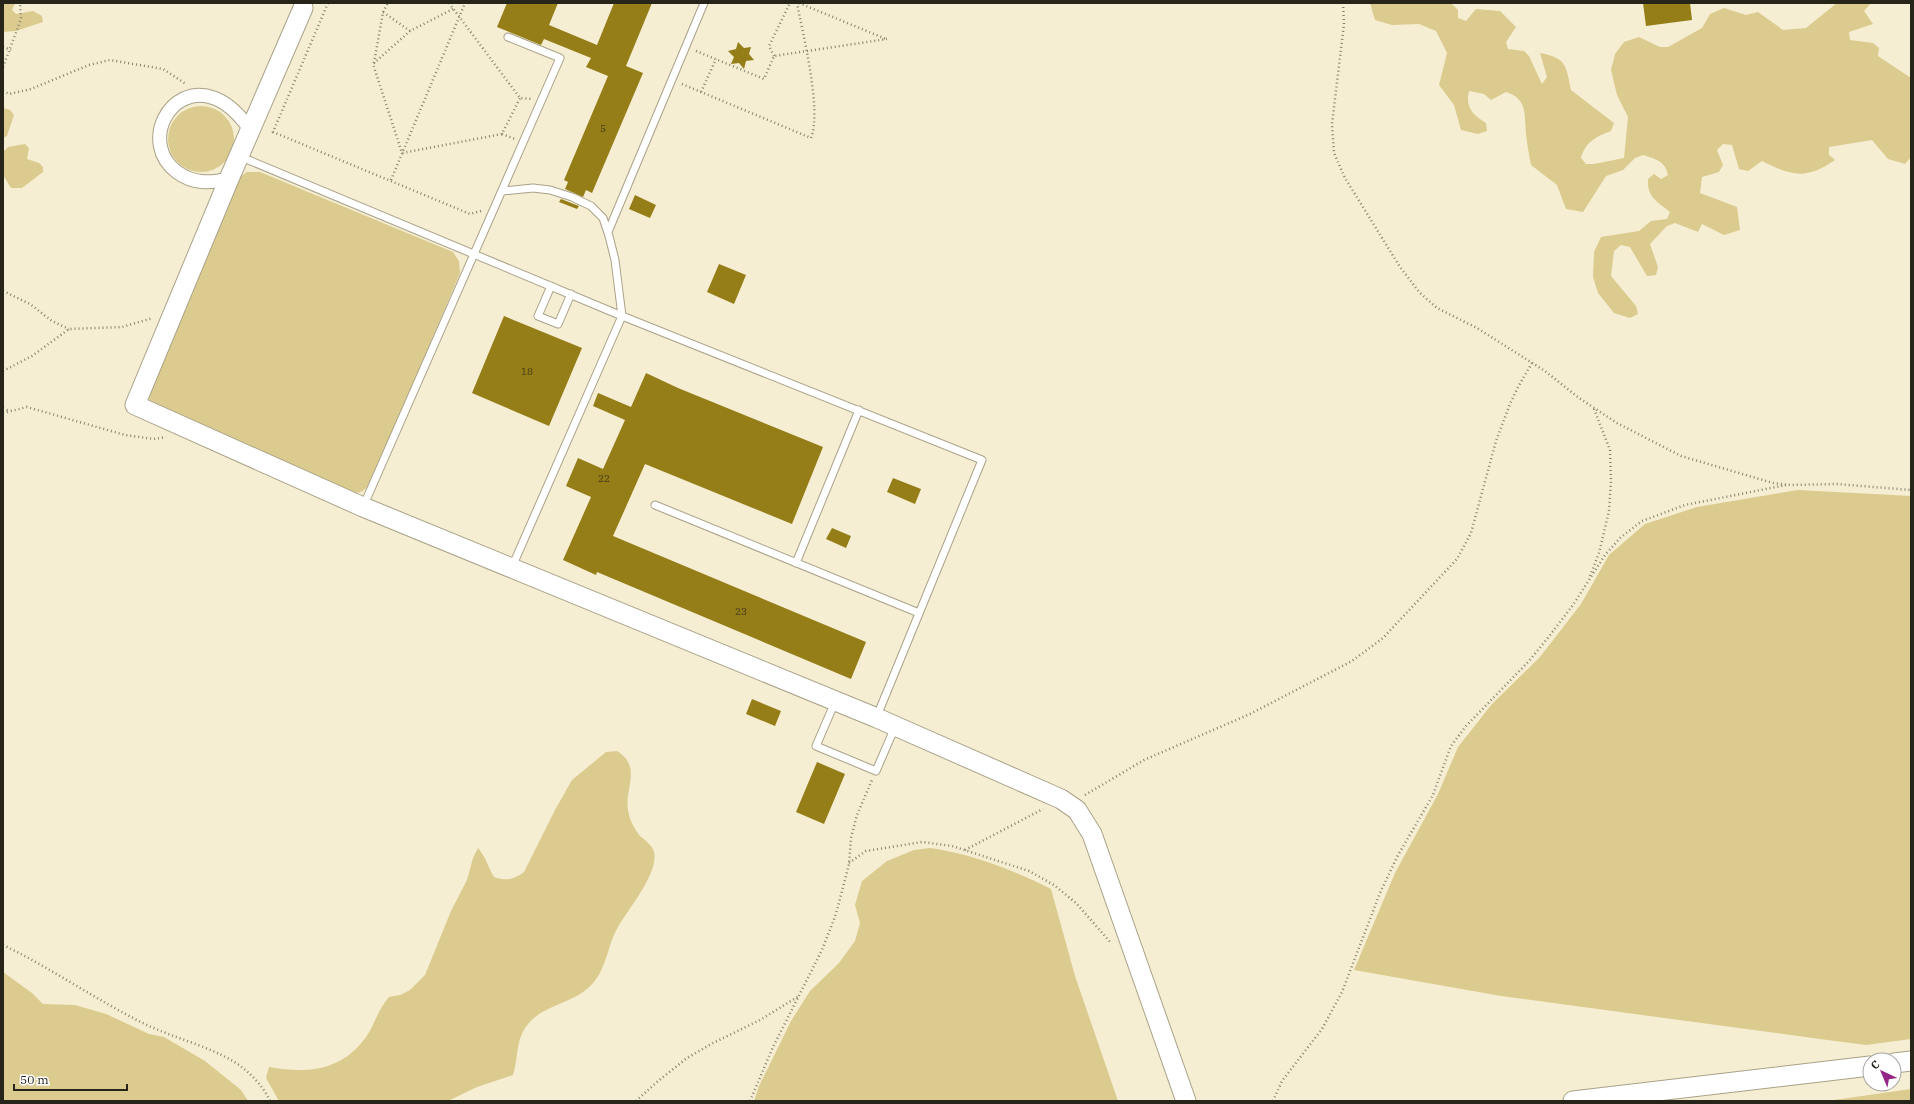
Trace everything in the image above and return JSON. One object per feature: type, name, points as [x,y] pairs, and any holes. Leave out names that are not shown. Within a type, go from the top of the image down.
[{"type":"street","points":[[304,6],[250,129],[135,406],[363,507],[877,718],[1050,794],[1069,804],[1082,818],[1092,834],[1186,1101]]},
{"type":"street","points":[[229,179],[205,183],[193,181],[182,176],[171,168],[163,157],[159,146],[160,132],[164,120],[179,102],[198,95],[207,96],[222,102],[240,116],[250,129]]},
{"type":"street","points":[[1573,1101],[1862,1067]]},
{"type":"lane","points":[[608,232],[704,3]]},
{"type":"lane","points":[[363,507],[560,58],[508,37]]},
{"type":"lane","points":[[239,156],[622,316],[982,460],[877,718]]},
{"type":"lane","points":[[502,191],[533,188],[550,190],[572,197],[591,206],[603,218],[615,260],[622,316],[511,569]]},
{"type":"lane","points":[[551,286],[538,316],[558,324],[571,294]]},
{"type":"lane","points":[[796,562],[859,410]]},
{"type":"lane","points":[[655,506],[919,613]]},
{"type":"lane","points":[[835,702],[816,746],[876,771],[895,726]]},
{"type":"path","points":[[3,67],[11,50],[21,19],[20,3]]},
{"type":"path","points":[[328,3],[273,132],[470,214],[485,210]]},
{"type":"path","points":[[388,3],[383,12],[374,64],[402,152]]},
{"type":"path","points":[[449,3],[520,98],[533,99],[530,106]]},
{"type":"path","points":[[391,180],[465,3]]},
{"type":"path","points":[[774,56],[768,46],[790,3]]},
{"type":"path","points":[[774,56],[887,39],[798,3]]},
{"type":"path","points":[[675,81],[812,138],[815,129],[815,105],[798,3]]},
{"type":"path","points":[[1343,3],[1344,24],[1332,124],[1334,153],[1345,178],[1400,267],[1420,293],[1437,308],[1477,328],[1532,363],[1594,408],[1641,436],[1681,456],[1773,483],[1790,485],[1837,484],[1911,490]]},
{"type":"path","points":[[374,64],[410,31],[453,9]]},
{"type":"path","points":[[383,12],[410,31]]},
{"type":"path","points":[[3,47],[11,50]]},
{"type":"path","points":[[690,48],[764,79],[774,56]]},
{"type":"path","points":[[701,92],[716,59]]},
{"type":"path","points":[[3,91],[9,94],[31,89],[89,65],[110,60],[163,69],[173,74],[198,95]]},
{"type":"path","points":[[502,134],[520,98]]},
{"type":"path","points":[[512,146],[518,132]]},
{"type":"path","points":[[402,152],[502,134],[515,139]]},
{"type":"path","points":[[3,292],[30,304],[52,321],[69,329],[122,327],[174,311]]},
{"type":"path","points":[[3,371],[32,356],[69,329]]},
{"type":"path","points":[[965,850],[1048,807],[1069,804],[1144,760],[1250,714],[1352,661],[1383,638],[1457,560],[1471,533],[1496,441],[1507,412],[1518,387],[1532,363]]},
{"type":"path","points":[[3,413],[27,407],[125,435],[154,439],[168,437]]},
{"type":"path","points":[[3,408],[10,411]]},
{"type":"path","points":[[1587,582],[1599,553],[1609,511],[1611,481],[1610,450],[1594,408]]},
{"type":"path","points":[[1273,1101],[1282,1081],[1322,1029],[1342,992],[1380,893],[1397,857],[1432,795],[1451,746],[1466,726],[1529,661],[1573,605],[1605,555],[1621,537],[1642,520],[1685,506],[1790,485]]},
{"type":"path","points":[[750,1101],[773,1047],[822,950],[836,914],[849,864],[851,838],[857,815],[876,771]]},
{"type":"path","points":[[849,864],[866,851],[922,842],[952,846],[1028,871],[1054,885],[1076,903],[1112,943]]},
{"type":"path","points":[[3,945],[36,960],[144,1023],[227,1059],[242,1068],[259,1084],[270,1101]]},
{"type":"path","points":[[636,1101],[656,1082],[687,1058],[713,1043],[760,1020],[800,996]]},
{"type":"shaded area","points":[[3,3],[15,3],[12,10],[16,14],[33,11],[42,16],[43,22],[16,31],[3,32]]},
{"type":"shaded area","points":[[1370,3],[1451,3],[1458,10],[1458,18],[1466,21],[1476,9],[1500,11],[1516,27],[1506,42],[1508,49],[1524,51],[1529,56],[1542,84],[1547,77],[1540,53],[1556,58],[1564,64],[1571,90],[1614,123],[1611,131],[1592,140],[1583,152],[1581,158],[1586,164],[1594,164],[1624,158],[1628,117],[1617,95],[1611,70],[1615,54],[1624,42],[1639,37],[1660,47],[1668,47],[1702,28],[1710,14],[1724,8],[1746,15],[1758,12],[1783,30],[1806,28],[1837,3],[1871,3],[1864,11],[1873,24],[1849,32],[1850,40],[1873,43],[1879,48],[1878,56],[1911,78],[1911,157],[1905,164],[1888,159],[1872,140],[1829,147],[1829,155],[1835,160],[1816,171],[1799,174],[1791,173],[1762,161],[1748,171],[1739,169],[1732,145],[1723,144],[1717,150],[1723,165],[1719,172],[1702,177],[1700,193],[1737,207],[1740,230],[1724,235],[1702,224],[1698,232],[1675,223],[1667,226],[1650,244],[1658,267],[1656,275],[1647,276],[1630,247],[1621,245],[1614,251],[1611,276],[1636,306],[1638,314],[1630,318],[1614,313],[1598,293],[1593,277],[1594,252],[1601,237],[1639,231],[1651,221],[1667,219],[1670,212],[1657,202],[1651,195],[1648,185],[1648,179],[1654,174],[1661,179],[1668,175],[1665,167],[1656,159],[1643,155],[1635,158],[1623,170],[1606,176],[1583,212],[1566,209],[1557,185],[1531,165],[1524,108],[1518,99],[1506,92],[1491,100],[1484,94],[1469,91],[1469,106],[1477,117],[1486,123],[1487,131],[1478,134],[1461,130],[1454,105],[1439,85],[1447,53],[1436,31],[1419,24],[1392,25],[1375,20]]},
{"type":"shaded area","points":[[195,106],[207,106],[219,111],[229,121],[234,133],[232,152],[219,167],[207,172],[195,172],[183,167],[173,157],[168,145],[168,133],[173,121],[183,111]]},
{"type":"shaded area","points":[[3,108],[10,110],[14,115],[7,136],[3,138]]},
{"type":"shaded area","points":[[25,144],[29,148],[27,159],[39,163],[43,167],[43,172],[22,188],[11,188],[3,175],[3,152],[8,147]]},
{"type":"shaded area","points":[[247,172],[260,172],[453,252],[459,261],[460,273],[371,483],[363,491],[351,495],[150,403],[148,392],[237,179]]},
{"type":"shaded area","points":[[1798,490],[1911,496],[1911,1039],[1866,1045],[1501,996],[1354,970],[1395,873],[1438,794],[1458,747],[1492,704],[1540,657],[1581,604],[1609,555],[1645,524],[1697,507]]},
{"type":"shaded area","points":[[617,751],[625,758],[629,765],[631,772],[628,797],[629,815],[638,834],[653,849],[654,861],[652,870],[642,891],[618,927],[602,969],[594,982],[577,996],[541,1013],[525,1028],[520,1039],[513,1075],[477,1087],[448,1101],[279,1101],[266,1078],[269,1067],[310,1070],[335,1063],[346,1057],[366,1037],[382,1006],[389,997],[400,995],[410,990],[425,975],[451,911],[467,880],[473,858],[478,848],[494,877],[509,879],[524,872],[572,780],[606,752]]},
{"type":"shaded area","points":[[930,848],[962,854],[992,864],[1022,875],[1051,889],[1075,976],[1118,1101],[754,1101],[759,1086],[791,1021],[810,991],[839,963],[855,941],[860,923],[855,905],[862,881],[887,861],[914,850]]},
{"type":"shaded area","points":[[3,972],[32,993],[43,1004],[75,1005],[106,1014],[149,1034],[164,1037],[205,1061],[241,1090],[248,1101],[3,1101]]},
{"type":"shaded area","points":[[1911,1089],[1911,1101],[1827,1101],[1890,1092],[1902,1092],[1902,1090]]},
{"type":"building","points":[[507,3],[558,3],[549,25],[597,45],[614,3],[652,3],[626,66],[643,73],[592,193],[586,190],[583,197],[565,189],[568,182],[564,180],[608,76],[586,67],[591,58],[544,39],[541,45],[497,27]]},
{"type":"building","points":[[1643,3],[1690,3],[1692,20],[1646,26]]},
{"type":"building","points":[[738,42],[744,48],[751,47],[749,54],[754,60],[746,61],[744,69],[739,63],[731,64],[734,57],[728,51],[736,49]]},
{"type":"building","points":[[635,195],[656,205],[650,218],[629,209]]},
{"type":"building","points":[[561,199],[579,206],[577,209],[559,202]]},
{"type":"building","points":[[719,264],[746,275],[734,304],[707,292]]},
{"type":"building","points":[[504,316],[582,348],[549,426],[472,393]]},
{"type":"building","points":[[646,373],[678,388],[823,447],[792,524],[645,464],[613,536],[866,642],[851,679],[597,572],[596,575],[563,560],[591,497],[566,486],[578,458],[603,469],[625,420],[593,406],[598,393],[631,407]]},
{"type":"building","points":[[893,478],[921,489],[915,504],[887,492]]},
{"type":"building","points":[[832,528],[851,536],[846,548],[826,539]]},
{"type":"building","points":[[752,699],[781,711],[775,726],[746,714]]},
{"type":"building","points":[[817,762],[845,774],[824,824],[796,812]]}]
